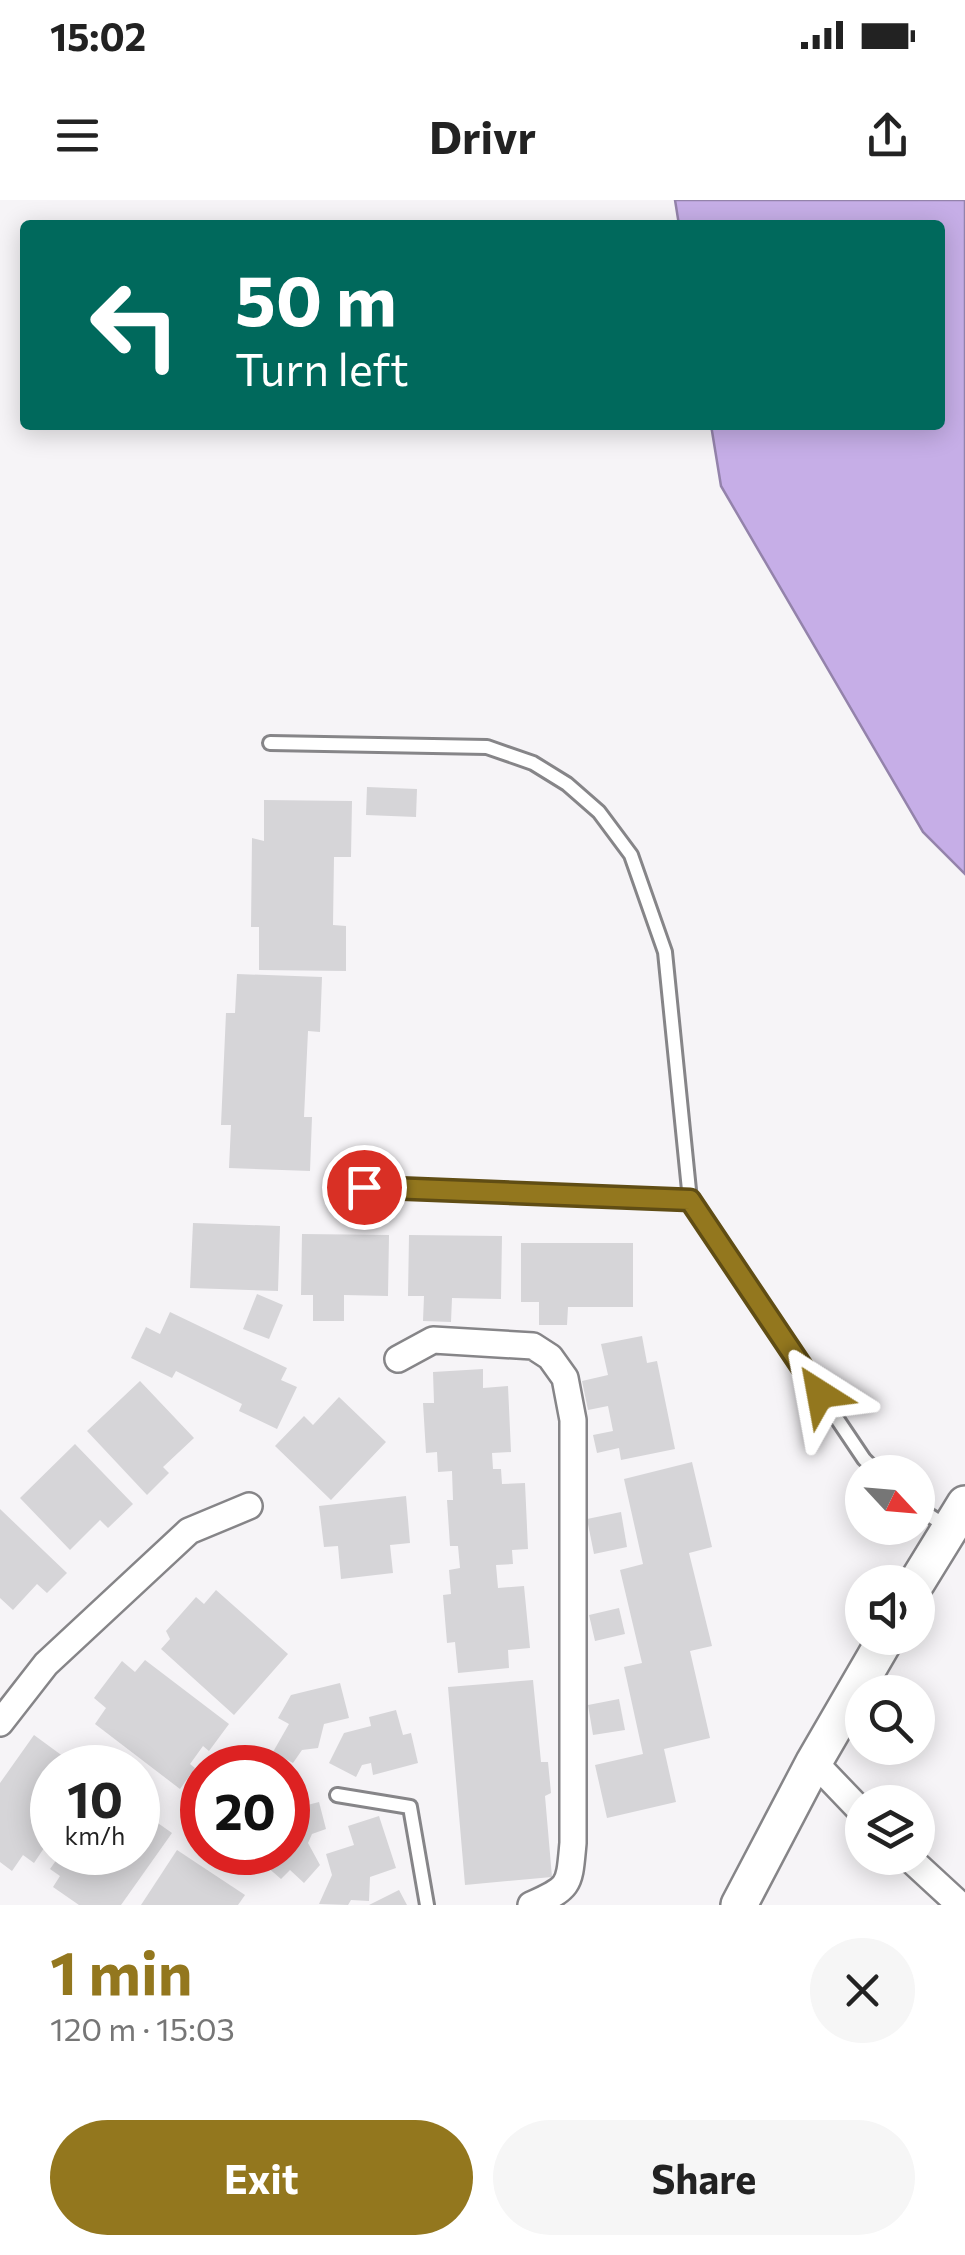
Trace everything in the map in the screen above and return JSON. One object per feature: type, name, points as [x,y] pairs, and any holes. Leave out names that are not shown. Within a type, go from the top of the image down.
[{"type":"street","points":[[398,1359],[433,1340],[534,1346],[550,1357],[565,1378],[573,1420],[573,1842],[570,1875],[560,1894],[531,1905]]},
{"type":"street","points":[[0,1723],[46,1664],[189,1531],[249,1506]]},
{"type":"street","points":[[927,1565],[957,1516]]},
{"type":"street","points":[[740,1905],[814,1762],[876,1655]]},
{"type":"street","points":[[814,1762],[845,1794]]},
{"type":"street","points":[[927,1875],[960,1905]]},
{"type":"lane","points":[[270,743],[488,747],[533,764],[568,784],[599,812],[632,854],[664,952],[690,1200],[862,1455]]},
{"type":"lane","points":[[364,1187],[690,1200]]},
{"type":"lane","points":[[337,1795],[410,1807],[427,1905]]},
{"type":"shaded area","points":[[675,200],[965,200],[965,874],[923,832],[721,486],[712,430],[945,430],[945,220],[678,220]]},
{"type":"building","points":[[367,787],[417,789],[416,817],[366,815]]},
{"type":"building","points":[[264,800],[352,801],[351,857],[334,857],[333,925],[346,926],[346,971],[259,970],[259,927],[251,927],[252,838],[264,841]]},
{"type":"building","points":[[237,974],[322,977],[320,1032],[308,1031],[304,1117],[312,1117],[310,1171],[229,1168],[231,1125],[221,1125],[226,1013],[235,1013]]},
{"type":"building","points":[[193,1223],[280,1226],[278,1291],[190,1288]]},
{"type":"building","points":[[302,1234],[389,1235],[388,1296],[344,1295],[344,1321],[313,1321],[313,1295],[301,1295]]},
{"type":"building","points":[[409,1235],[502,1236],[501,1299],[452,1298],[451,1322],[423,1321],[424,1296],[408,1296]]},
{"type":"building","points":[[521,1243],[633,1243],[633,1307],[568,1307],[567,1325],[539,1325],[539,1302],[521,1302]]},
{"type":"building","points":[[257,1294],[283,1305],[269,1339],[243,1329]]},
{"type":"building","points":[[170,1312],[287,1368],[281,1380],[297,1387],[277,1429],[239,1411],[242,1404],[176,1371],[172,1378],[131,1358],[146,1327],[160,1334]]},
{"type":"building","points":[[642,1336],[647,1363],[657,1361],[675,1449],[621,1460],[619,1448],[597,1453],[593,1435],[613,1431],[608,1406],[588,1410],[582,1381],[608,1375],[601,1344]]},
{"type":"building","points":[[483,1369],[483,1388],[508,1386],[511,1452],[492,1453],[493,1469],[501,1469],[502,1484],[525,1483],[528,1549],[512,1550],[513,1564],[496,1565],[498,1588],[524,1586],[530,1648],[508,1650],[509,1668],[458,1673],[455,1642],[447,1643],[443,1595],[451,1594],[449,1570],[460,1568],[458,1546],[450,1546],[447,1500],[453,1500],[452,1471],[438,1472],[437,1452],[426,1453],[423,1403],[434,1403],[433,1372]]},
{"type":"building","points":[[140,1381],[194,1438],[163,1467],[169,1473],[147,1495],[87,1431]]},
{"type":"building","points":[[339,1397],[386,1442],[331,1500],[275,1446],[304,1416],[313,1425]]},
{"type":"building","points":[[75,1444],[133,1504],[108,1528],[100,1520],[70,1550],[20,1498]]},
{"type":"building","points":[[692,1462],[712,1547],[689,1553],[712,1646],[690,1651],[710,1738],[664,1749],[676,1802],[607,1818],[595,1765],[643,1754],[624,1667],[642,1663],[620,1570],[643,1564],[624,1479]]},
{"type":"building","points":[[406,1496],[410,1543],[390,1545],[393,1573],[341,1579],[338,1546],[324,1547],[319,1506]]},
{"type":"building","points":[[0,1509],[67,1573],[47,1593],[37,1584],[13,1610],[0,1598]]},
{"type":"building","points":[[621,1512],[627,1547],[594,1554],[587,1519]]},
{"type":"building","points":[[216,1590],[288,1654],[234,1715],[161,1649],[170,1639],[166,1631],[196,1597],[204,1604]]},
{"type":"building","points":[[619,1608],[625,1634],[595,1641],[589,1615]]},
{"type":"building","points":[[145,1660],[229,1724],[213,1745],[180,1745],[180,1789],[160,1774],[160,1745],[122,1745],[95,1724],[106,1708],[94,1698],[122,1661],[135,1672]]},
{"type":"building","points":[[533,1680],[541,1762],[548,1762],[551,1793],[545,1796],[552,1877],[465,1885],[448,1687]]},
{"type":"building","points":[[340,1683],[349,1718],[324,1724],[318,1748],[277,1745],[289,1724],[278,1718],[291,1695]]},
{"type":"building","points":[[619,1699],[625,1730],[593,1735],[588,1705]]},
{"type":"building","points":[[396,1710],[403,1735],[411,1733],[418,1763],[373,1775],[371,1763],[362,1765],[356,1777],[329,1763],[344,1733],[371,1726],[369,1717]]},
{"type":"building","points":[[34,1735],[48,1745],[30,1745],[30,1860],[23,1855],[12,1871],[0,1862],[0,1783]]},
{"type":"building","points":[[319,1802],[326,1829],[310,1838],[310,1804]]},
{"type":"building","points":[[379,1816],[396,1868],[370,1877],[369,1901],[319,1904],[332,1875],[326,1854],[354,1845],[348,1826]]},
{"type":"building","points":[[160,1825],[172,1833],[160,1850]]},
{"type":"building","points":[[310,1847],[320,1865],[304,1883],[295,1875],[310,1875]]},
{"type":"building","points":[[177,1850],[180,1875],[215,1875],[245,1895],[238,1905],[141,1905]]},
{"type":"building","points":[[142,1875],[121,1905],[79,1905],[53,1887],[60,1876]]},
{"type":"building","points":[[399,1890],[407,1905],[369,1905]]},
{"type":"route","points":[[364,1187],[690,1200],[820,1394]]}]
